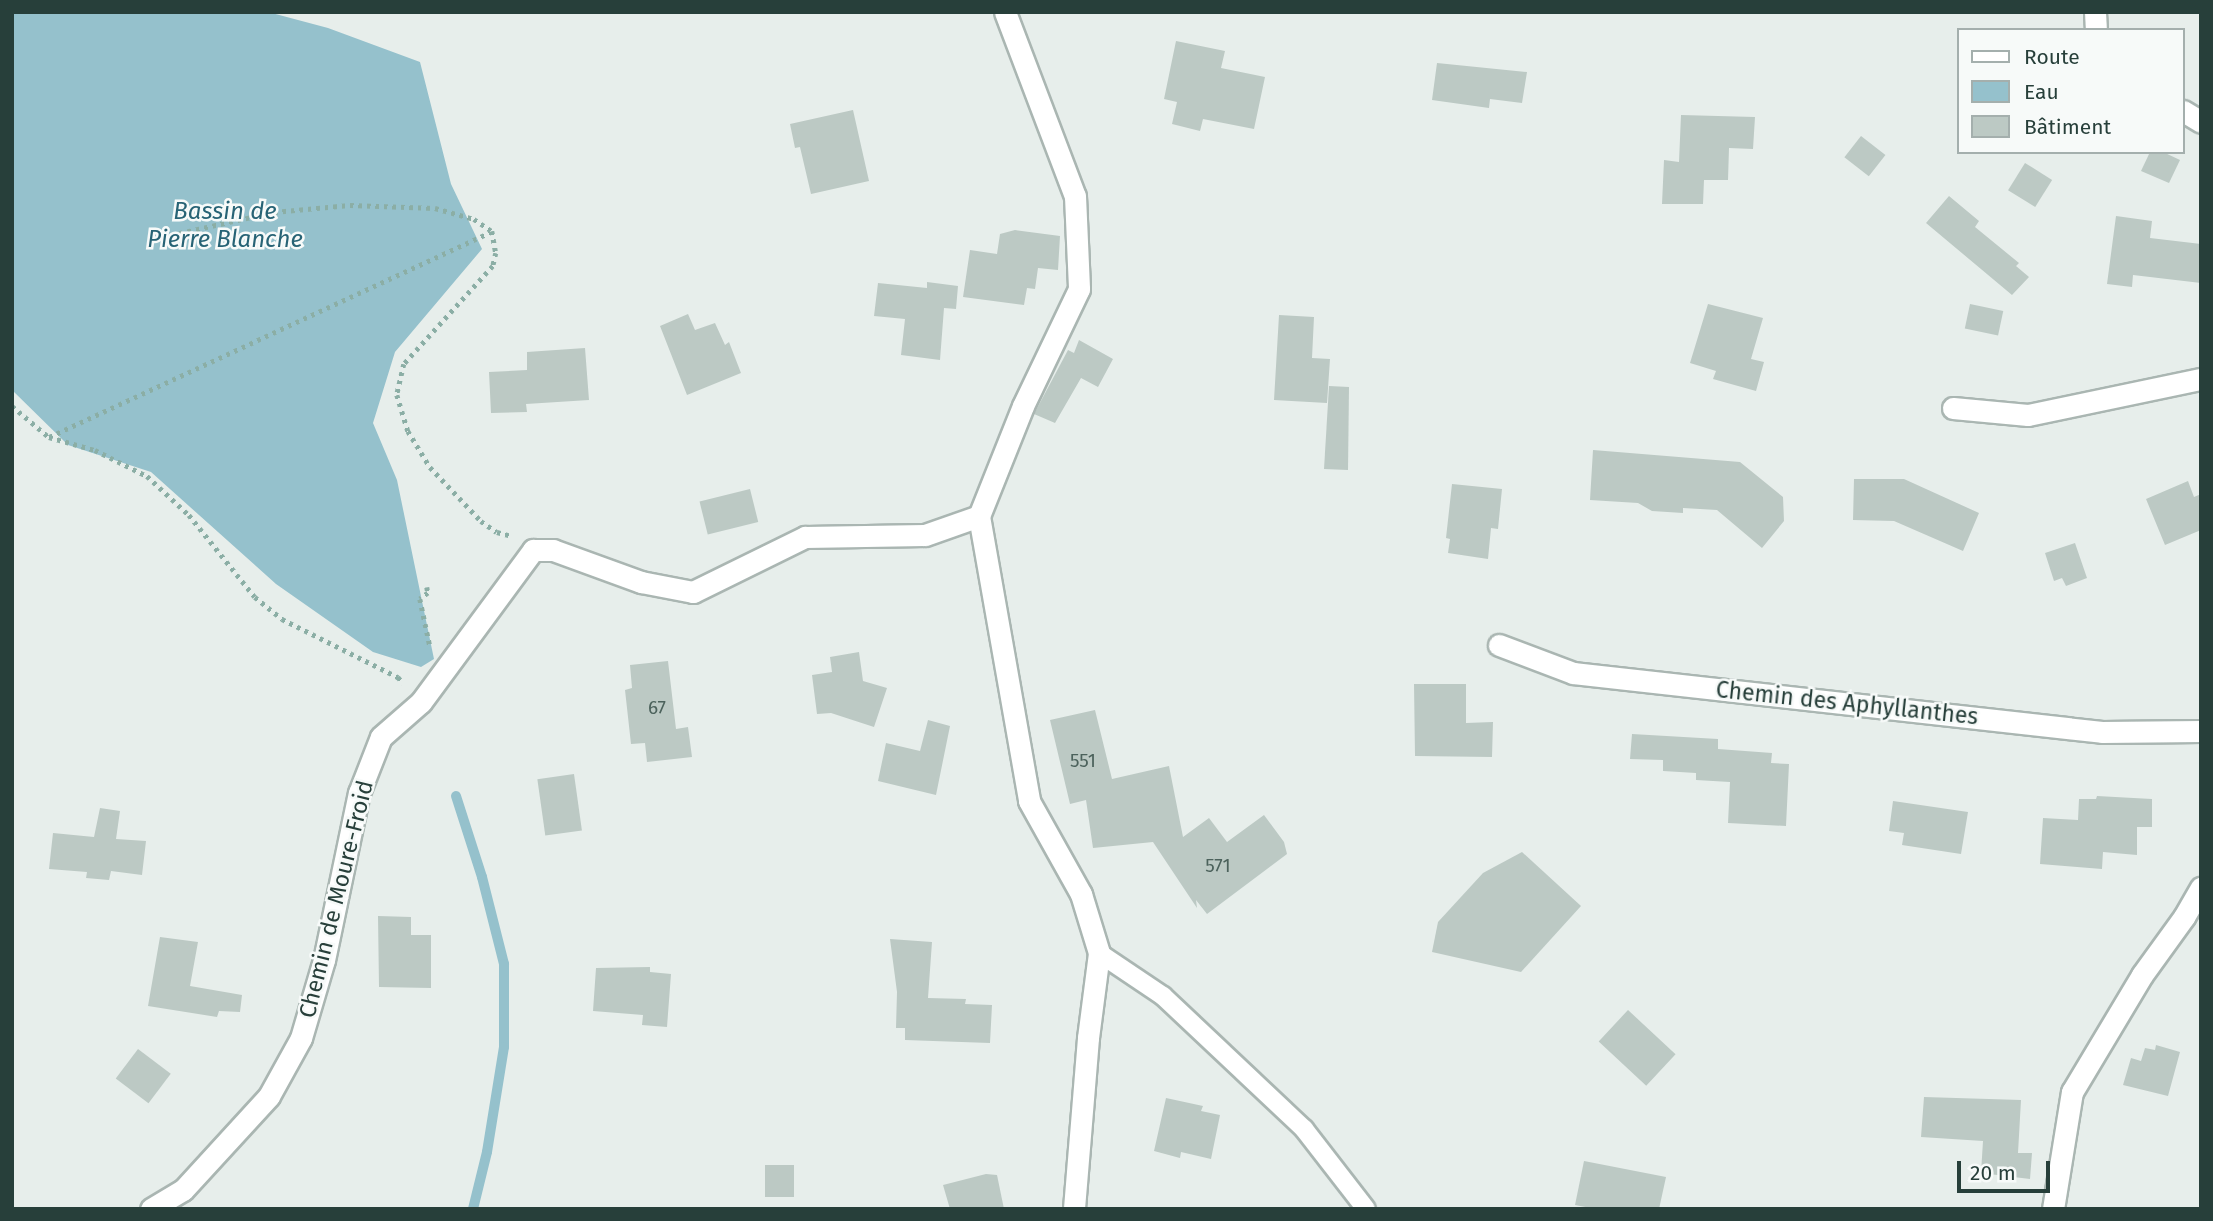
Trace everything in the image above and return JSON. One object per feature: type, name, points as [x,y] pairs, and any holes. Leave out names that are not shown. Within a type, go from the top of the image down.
[{"type":"street","points":[[1005,12],[1075,196],[1079,289],[1023,406],[978,516],[1030,801],[1081,894],[1099,953],[1088,1038],[1074,1209]]},
{"type":"street","points":[[2185,112],[2201,122]]},
{"type":"street","points":[[1954,408],[2028,415],[2201,379]]},
{"type":"street","points":[[533,550],[553,550],[641,582],[693,592],[805,537],[925,536],[978,516]]},
{"type":"street","name":"Chemin de Moure-Froid","points":[[151,1209],[183,1189],[269,1096],[294,1049],[324,960],[359,793],[381,737],[421,702],[533,550]]},
{"type":"street","name":"Chemin des Aphyllanthes","points":[[1499,645],[1573,673],[2102,732],[2201,731]]},
{"type":"street","points":[[2053,1209],[2072,1092],[2142,975],[2184,917],[2201,888]]},
{"type":"lane","points":[[1099,953],[1163,996],[1304,1129],[1366,1209]]},
{"type":"path","points":[[171,235],[274,212],[350,205],[435,208],[474,219],[492,231],[496,253],[493,266],[404,364],[397,396],[408,431],[430,467],[481,521],[497,532],[524,541],[533,550]]},
{"type":"path","points":[[49,437],[492,231]]},
{"type":"path","points":[[12,406],[49,437],[95,450],[147,476],[190,515],[255,597],[282,619],[398,677],[421,702]]},
{"type":"path","points":[[427,587],[428,593],[419,599],[437,681]]},
{"type":"water","name":"Bassin de Pierre Blanche","points":[[12,12],[268,12],[328,28],[420,62],[451,184],[482,249],[395,352],[373,423],[397,480],[434,659],[421,667],[373,652],[276,584],[151,472],[68,445],[12,390]]},
{"type":"building","points":[[1176,41],[1225,51],[1221,68],[1265,77],[1254,129],[1203,119],[1200,131],[1172,124],[1177,102],[1164,99]]},
{"type":"building","points":[[1437,63],[1527,72],[1522,103],[1490,99],[1489,108],[1432,100]]},
{"type":"building","points":[[853,110],[869,181],[811,194],[800,147],[795,148],[790,124]]},
{"type":"building","points":[[1681,115],[1755,117],[1753,149],[1729,148],[1728,180],[1704,180],[1703,204],[1662,204],[1664,160],[1679,162]]},
{"type":"building","points":[[1861,136],[1885,155],[1869,176],[1844,157]]},
{"type":"building","points":[[2149,154],[2167,154],[2180,160],[2169,183],[2141,171]]},
{"type":"building","points":[[2025,163],[2052,180],[2035,207],[2008,190]]},
{"type":"building","points":[[1949,196],[1979,221],[1975,227],[2019,263],[2016,266],[2029,277],[2012,295],[1926,223]]},
{"type":"building","points":[[2116,216],[2152,221],[2150,238],[2201,244],[2201,283],[2133,275],[2132,287],[2107,284]]},
{"type":"building","points":[[1015,230],[1060,236],[1058,270],[1038,268],[1035,289],[1027,288],[1024,305],[963,297],[970,250],[997,254],[1000,234]]},
{"type":"building","points":[[927,282],[958,286],[956,309],[944,308],[940,360],[901,355],[905,319],[874,316],[878,283],[927,288]]},
{"type":"building","points":[[1708,304],[1763,318],[1751,359],[1764,362],[1756,391],[1713,379],[1716,371],[1690,363]]},
{"type":"building","points":[[1970,304],[2003,311],[1998,336],[1965,328]]},
{"type":"building","points":[[688,314],[695,330],[715,323],[725,345],[729,342],[741,373],[687,395],[660,326]]},
{"type":"building","points":[[1279,315],[1314,317],[1312,358],[1330,359],[1327,403],[1274,400]]},
{"type":"building","points":[[1079,340],[1113,359],[1098,387],[1081,378],[1055,423],[1034,414],[1068,350],[1074,353]]},
{"type":"building","points":[[585,348],[589,400],[526,404],[527,412],[491,413],[489,372],[527,370],[527,352]]},
{"type":"building","points":[[1329,386],[1349,387],[1348,470],[1324,469]]},
{"type":"building","points":[[1593,450],[1740,462],[1783,497],[1784,521],[1762,548],[1717,510],[1683,508],[1683,513],[1652,511],[1638,503],[1590,500]]},
{"type":"building","points":[[1854,479],[1904,479],[1979,513],[1963,551],[1894,521],[1853,520]]},
{"type":"building","points":[[2188,481],[2194,497],[2201,494],[2201,530],[2165,545],[2146,499]]},
{"type":"building","points":[[1452,484],[1502,489],[1498,529],[1491,528],[1488,559],[1448,553],[1450,539],[1446,538]]},
{"type":"building","points":[[750,489],[758,522],[708,535],[700,502]]},
{"type":"building","points":[[2075,543],[2087,578],[2066,586],[2062,578],[2054,581],[2045,553]]},
{"type":"building","points":[[859,652],[863,681],[887,688],[874,727],[831,713],[817,714],[812,675],[832,672],[830,657]]},
{"type":"building","points":[[668,661],[676,729],[688,727],[692,757],[647,762],[645,743],[631,744],[625,690],[632,688],[630,665]]},
{"type":"building","points":[[1414,684],[1466,684],[1466,723],[1493,722],[1492,757],[1415,756]]},
{"type":"building","points":[[1095,710],[1112,779],[1169,766],[1183,837],[1209,818],[1227,842],[1264,815],[1284,842],[1287,854],[1207,914],[1196,900],[1197,908],[1153,842],[1093,848],[1086,800],[1070,804],[1050,720]]},
{"type":"building","points":[[928,720],[950,726],[936,795],[878,781],[886,743],[920,751]]},
{"type":"building","points":[[1632,734],[1718,739],[1718,749],[1772,753],[1771,763],[1789,764],[1786,826],[1728,823],[1730,782],[1696,780],[1696,773],[1663,771],[1663,760],[1630,759]]},
{"type":"building","points":[[574,774],[582,830],[545,836],[537,779]]},
{"type":"building","points":[[2097,796],[2152,799],[2152,827],[2137,827],[2137,855],[2103,852],[2102,869],[2040,864],[2043,818],[2078,820],[2079,799],[2096,799]]},
{"type":"building","points":[[1893,801],[1968,812],[1961,854],[1902,845],[1904,833],[1889,831]]},
{"type":"building","points":[[100,808],[120,811],[116,839],[146,841],[142,875],[111,871],[109,880],[86,878],[87,872],[49,869],[53,833],[94,837]]},
{"type":"building","points":[[1522,852],[1581,906],[1521,972],[1432,952],[1438,922],[1483,873]]},
{"type":"building","points":[[378,916],[411,917],[411,935],[431,935],[431,988],[379,987]]},
{"type":"building","points":[[160,937],[198,942],[190,986],[242,995],[240,1012],[219,1011],[217,1017],[148,1006]]},
{"type":"building","points":[[890,939],[932,942],[928,998],[966,999],[965,1004],[992,1005],[990,1043],[905,1040],[905,1028],[896,1028],[897,992]]},
{"type":"building","points":[[650,967],[650,972],[671,974],[667,1027],[642,1025],[643,1015],[593,1011],[596,968]]},
{"type":"building","points":[[1628,1010],[1676,1054],[1646,1086],[1599,1041]]},
{"type":"building","points":[[2156,1045],[2180,1052],[2168,1096],[2123,1085],[2131,1058],[2141,1061],[2145,1048],[2155,1050]]},
{"type":"building","points":[[138,1049],[171,1074],[148,1103],[116,1079]]},
{"type":"building","points":[[1924,1097],[2021,1100],[2018,1153],[2032,1153],[2030,1179],[1981,1173],[1983,1141],[1921,1137]]},
{"type":"building","points":[[1166,1098],[1203,1106],[1201,1111],[1220,1115],[1211,1159],[1181,1152],[1180,1158],[1154,1151]]},
{"type":"building","points":[[1584,1161],[1666,1177],[1659,1209],[1596,1209],[1575,1205]]},
{"type":"building","points":[[765,1165],[794,1165],[794,1197],[765,1197]]},
{"type":"building","points":[[986,1174],[997,1175],[1004,1209],[950,1209],[943,1185]]},
{"type":"waterway","points":[[456,796],[482,877],[504,964],[504,1047],[487,1152],[473,1209]]}]
